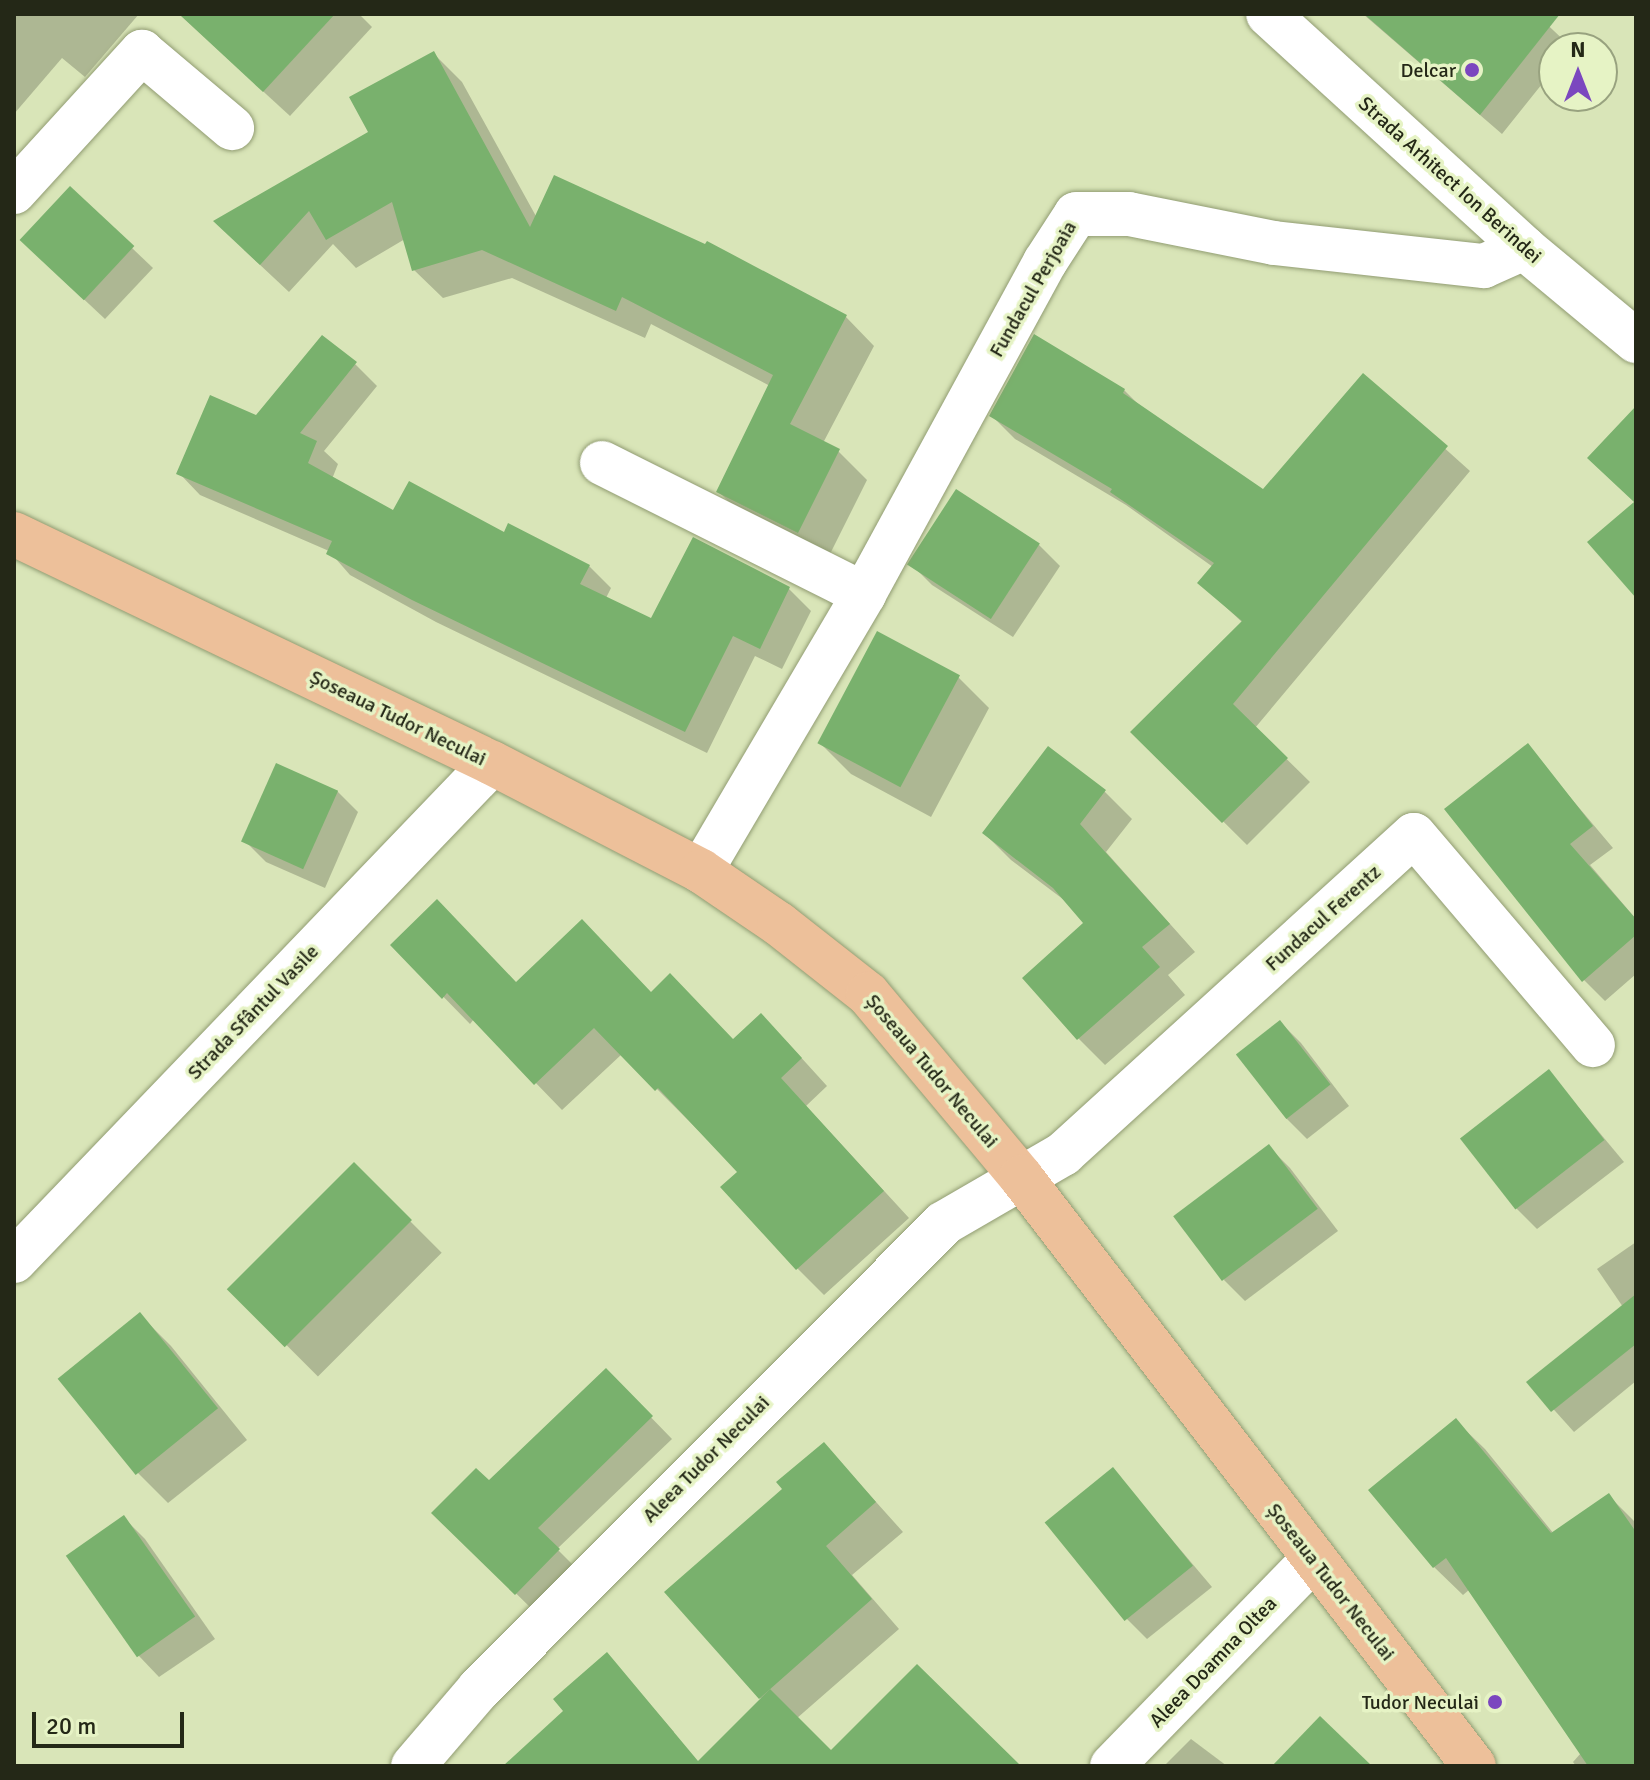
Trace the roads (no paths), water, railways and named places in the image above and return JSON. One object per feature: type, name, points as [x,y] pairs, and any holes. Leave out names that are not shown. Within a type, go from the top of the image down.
[{"type":"main road","name":"Șoseaua Tudor Neculai","points":[[14,534],[492,763],[701,871],[779,924],[868,994],[1021,1177],[1474,1766]]},
{"type":"street","name":"Strada Arhitect Ion Berindei","points":[[1268,14],[1524,248],[1636,341]]},
{"type":"street","points":[[14,192],[142,52],[232,128]]},
{"type":"street","name":"Fundacul Perjoaia","points":[[701,871],[864,594],[1045,262],[1076,214],[1129,214],[1274,243],[1484,266],[1524,248]]},
{"type":"street","points":[[602,463],[864,594]]},
{"type":"street","name":"Strada Sfântul Vasile","points":[[14,1261],[492,763]]},
{"type":"street","name":"Fundacul Ferentz","points":[[1021,1177],[1063,1154],[1414,835],[1593,1045]]},
{"type":"street","name":"Aleea Tudor Neculai","points":[[413,1766],[479,1689],[932,1234],[944,1223],[1021,1177]]},
{"type":"street","name":"Aleea Doamna Oltea","points":[[1112,1766],[1313,1559]]},
{"type":"place","name":"Delcar","points":[[1472,70]]},
{"type":"place","name":"Tudor Neculai","points":[[1495,1702]]}]
